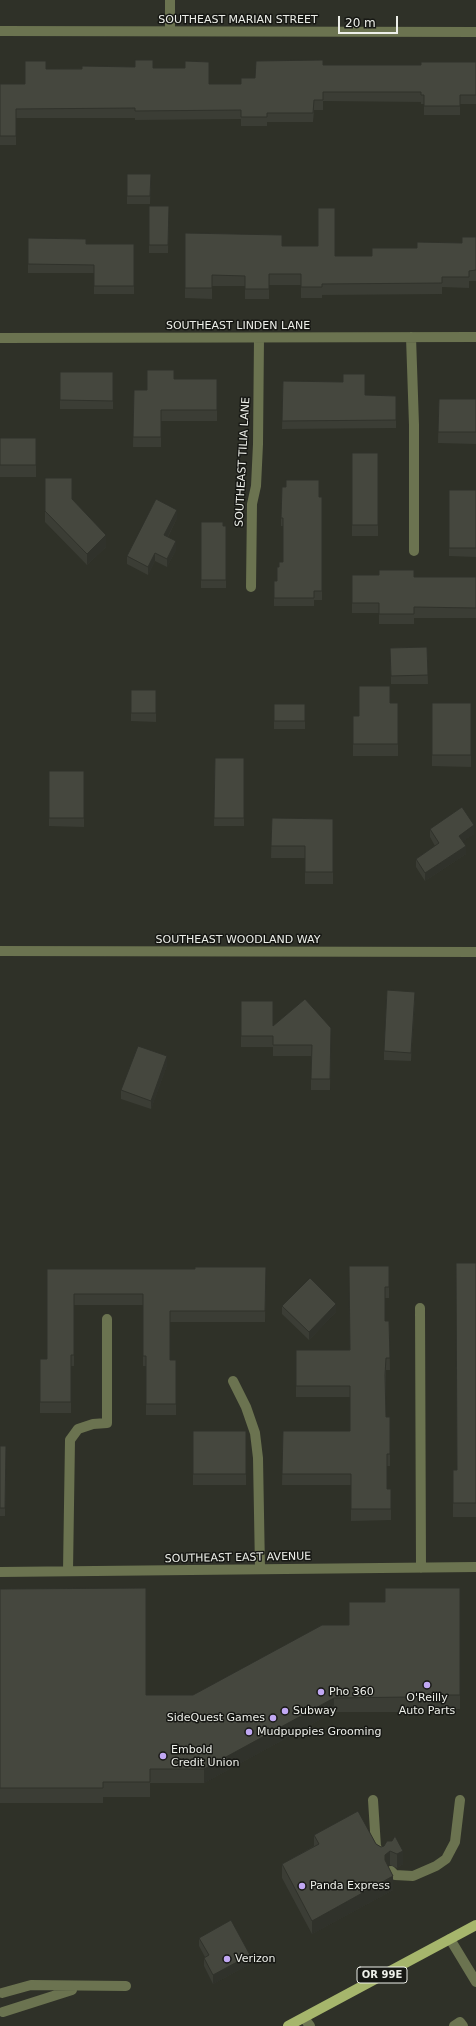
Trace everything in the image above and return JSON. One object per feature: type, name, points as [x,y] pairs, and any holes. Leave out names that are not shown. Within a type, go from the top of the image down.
[{"type":"main road","name":"OR 99E","points":[[288,2026],[307,2022],[476,1924]]},
{"type":"street","points":[[170,0],[170,32]]},
{"type":"street","name":"SOUTHEAST MARIAN STREET","points":[[0,31],[476,32]]},
{"type":"street","points":[[411,337],[414,425],[414,551]]},
{"type":"street","name":"SOUTHEAST LINDEN LANE","points":[[0,338],[476,337]]},
{"type":"street","name":"SOUTHEAST TILIA LANE","points":[[251,587],[252,504],[256,486],[258,444],[259,338]]},
{"type":"street","name":"SOUTHEAST WOODLAND WAY","points":[[0,951],[476,952]]},
{"type":"street","points":[[420,1308],[421,1568]]},
{"type":"street","points":[[68,1571],[70,1440],[78,1429],[93,1424],[107,1423],[107,1319]]},
{"type":"street","points":[[233,1381],[246,1407],[255,1433],[258,1458],[260,1569]]},
{"type":"street","name":"SOUTHEAST EAST AVENUE","points":[[0,1572],[476,1567]]},
{"type":"street","points":[[373,1800],[376,1847],[385,1851]]},
{"type":"street","points":[[395,1869],[406,1876],[413,1876],[436,1866],[446,1859],[455,1842],[460,1800]]},
{"type":"street","points":[[450,1939],[476,1982]]},
{"type":"street","points":[[2,1993],[31,1985],[80,1987],[126,1986]]},
{"type":"street","points":[[3,2012],[80,1987]]},
{"type":"street","points":[[454,2026],[460,2022],[463,2026]]},
{"type":"building","points":[[135,60],[153,60],[153,68],[185,68],[185,61],[209,62],[209,84],[241,84],[241,78],[255,78],[256,61],[323,60],[323,65],[421,65],[421,62],[476,62],[476,95],[460,95],[460,106],[424,106],[424,95],[421,95],[421,92],[323,92],[323,100],[314,100],[313,113],[267,113],[267,117],[241,117],[241,110],[135,111],[135,108],[16,109],[16,136],[0,136],[0,84],[25,84],[25,61],[46,61],[46,69],[82,69],[82,66],[135,67]]},
{"type":"building","points":[[127,174],[151,174],[150,196],[127,196]]},
{"type":"building","points":[[149,206],[169,206],[168,245],[149,245]]},
{"type":"building","points":[[318,208],[335,208],[335,256],[372,256],[372,248],[417,248],[417,242],[462,243],[462,237],[476,237],[476,270],[469,271],[469,277],[442,277],[442,283],[322,284],[322,287],[301,287],[301,274],[269,274],[269,289],[245,289],[245,276],[212,275],[212,288],[185,288],[185,233],[282,235],[282,246],[318,246]]},
{"type":"building","points":[[28,238],[86,239],[86,244],[134,244],[134,286],[94,286],[94,265],[28,264]]},
{"type":"building","points":[[147,370],[174,370],[174,379],[217,379],[217,410],[161,410],[161,437],[133,437],[134,390],[147,390]]},
{"type":"building","points":[[60,372],[113,372],[113,401],[60,400]]},
{"type":"building","points":[[343,374],[365,374],[365,395],[396,396],[396,420],[282,421],[283,381],[343,382]]},
{"type":"building","points":[[439,399],[476,399],[476,432],[438,432]]},
{"type":"building","points":[[0,438],[36,438],[36,465],[0,465]]},
{"type":"building","points":[[352,453],[378,453],[378,525],[352,525]]},
{"type":"building","points":[[45,478],[72,478],[72,499],[106,535],[87,554],[45,511]]},
{"type":"building","points":[[286,480],[319,480],[319,497],[322,497],[322,591],[314,591],[314,598],[274,598],[274,581],[277,581],[277,567],[279,567],[279,562],[283,562],[283,518],[281,518],[282,487],[286,487]]},
{"type":"building","points":[[449,490],[476,490],[476,548],[449,548]]},
{"type":"building","points":[[156,499],[177,510],[164,535],[176,541],[167,559],[155,553],[148,567],[127,556]]},
{"type":"building","points":[[201,522],[223,522],[223,526],[226,526],[226,580],[201,580]]},
{"type":"building","points":[[379,570],[414,570],[414,577],[476,577],[476,608],[414,607],[414,614],[379,614],[379,603],[352,603],[352,575],[379,575]]},
{"type":"building","points":[[427,647],[428,675],[391,676],[390,648]]},
{"type":"building","points":[[359,686],[390,686],[390,703],[398,703],[398,744],[353,744],[353,716],[359,716]]},
{"type":"building","points":[[131,690],[156,690],[156,713],[131,713]]},
{"type":"building","points":[[432,703],[471,703],[471,755],[432,755]]},
{"type":"building","points":[[274,704],[305,704],[305,721],[274,721]]},
{"type":"building","points":[[215,758],[244,758],[244,818],[214,818]]},
{"type":"building","points":[[49,771],[84,771],[84,818],[49,818]]},
{"type":"building","points":[[462,807],[474,825],[459,836],[466,846],[425,873],[416,859],[439,843],[430,829]]},
{"type":"building","points":[[272,818],[333,819],[333,872],[305,872],[305,846],[271,846]]},
{"type":"building","points":[[387,990],[415,992],[411,1053],[384,1051]]},
{"type":"building","points":[[305,999],[331,1028],[330,1079],[311,1079],[312,1045],[273,1045],[273,1036],[241,1036],[241,1001],[273,1001],[273,1026]]},
{"type":"building","points":[[138,1046],[167,1056],[151,1101],[121,1090]]},
{"type":"building","points":[[456,1263],[476,1263],[476,1503],[453,1503],[453,1470],[457,1470]]},
{"type":"building","points":[[349,1266],[389,1266],[389,1287],[385,1287],[385,1321],[389,1321],[390,1358],[386,1358],[385,1375],[386,1417],[390,1417],[390,1454],[387,1454],[387,1489],[391,1489],[391,1509],[351,1509],[351,1474],[282,1474],[283,1431],[350,1431],[350,1386],[296,1386],[296,1350],[350,1350]]},
{"type":"building","points":[[195,1267],[266,1267],[265,1311],[170,1311],[170,1360],[176,1360],[176,1404],[146,1404],[146,1356],[143,1356],[143,1294],[74,1294],[74,1355],[71,1355],[71,1402],[40,1402],[40,1359],[47,1359],[47,1269],[195,1269]]},
{"type":"building","points":[[310,1278],[336,1304],[309,1332],[282,1306]]},
{"type":"building","points":[[193,1431],[246,1431],[246,1474],[193,1474]]},
{"type":"building","points":[[0,1446],[6,1446],[5,1508],[0,1508]]},
{"type":"building","points":[[146,1588],[146,1695],[193,1695],[322,1625],[349,1625],[349,1602],[385,1602],[385,1588],[460,1588],[460,1695],[409,1695],[409,1697],[334,1698],[204,1769],[150,1769],[150,1782],[103,1782],[103,1788],[0,1788],[0,1589]]},
{"type":"building","points":[[358,1811],[376,1844],[381,1847],[384,1846],[387,1841],[392,1841],[395,1836],[403,1851],[397,1854],[390,1851],[385,1855],[385,1860],[393,1876],[312,1921],[282,1864],[319,1844],[314,1835]]},
{"type":"building","name":"Verizon","points":[[231,1920],[250,1955],[213,1975],[204,1958],[209,1955],[199,1938]]},
{"type":"place","name":"O'Reilly Auto Parts","points":[[427,1685]]},
{"type":"place","name":"Pho 360","points":[[321,1692]]},
{"type":"place","name":"Subway","points":[[285,1711]]},
{"type":"place","name":"SideQuest Games","points":[[273,1718]]},
{"type":"place","name":"Mudpuppies Grooming","points":[[249,1732]]},
{"type":"place","name":"Embold Credit Union","points":[[163,1756]]},
{"type":"place","name":"Panda Express","points":[[302,1886]]},
{"type":"place","name":"Verizon","points":[[227,1959]]}]
